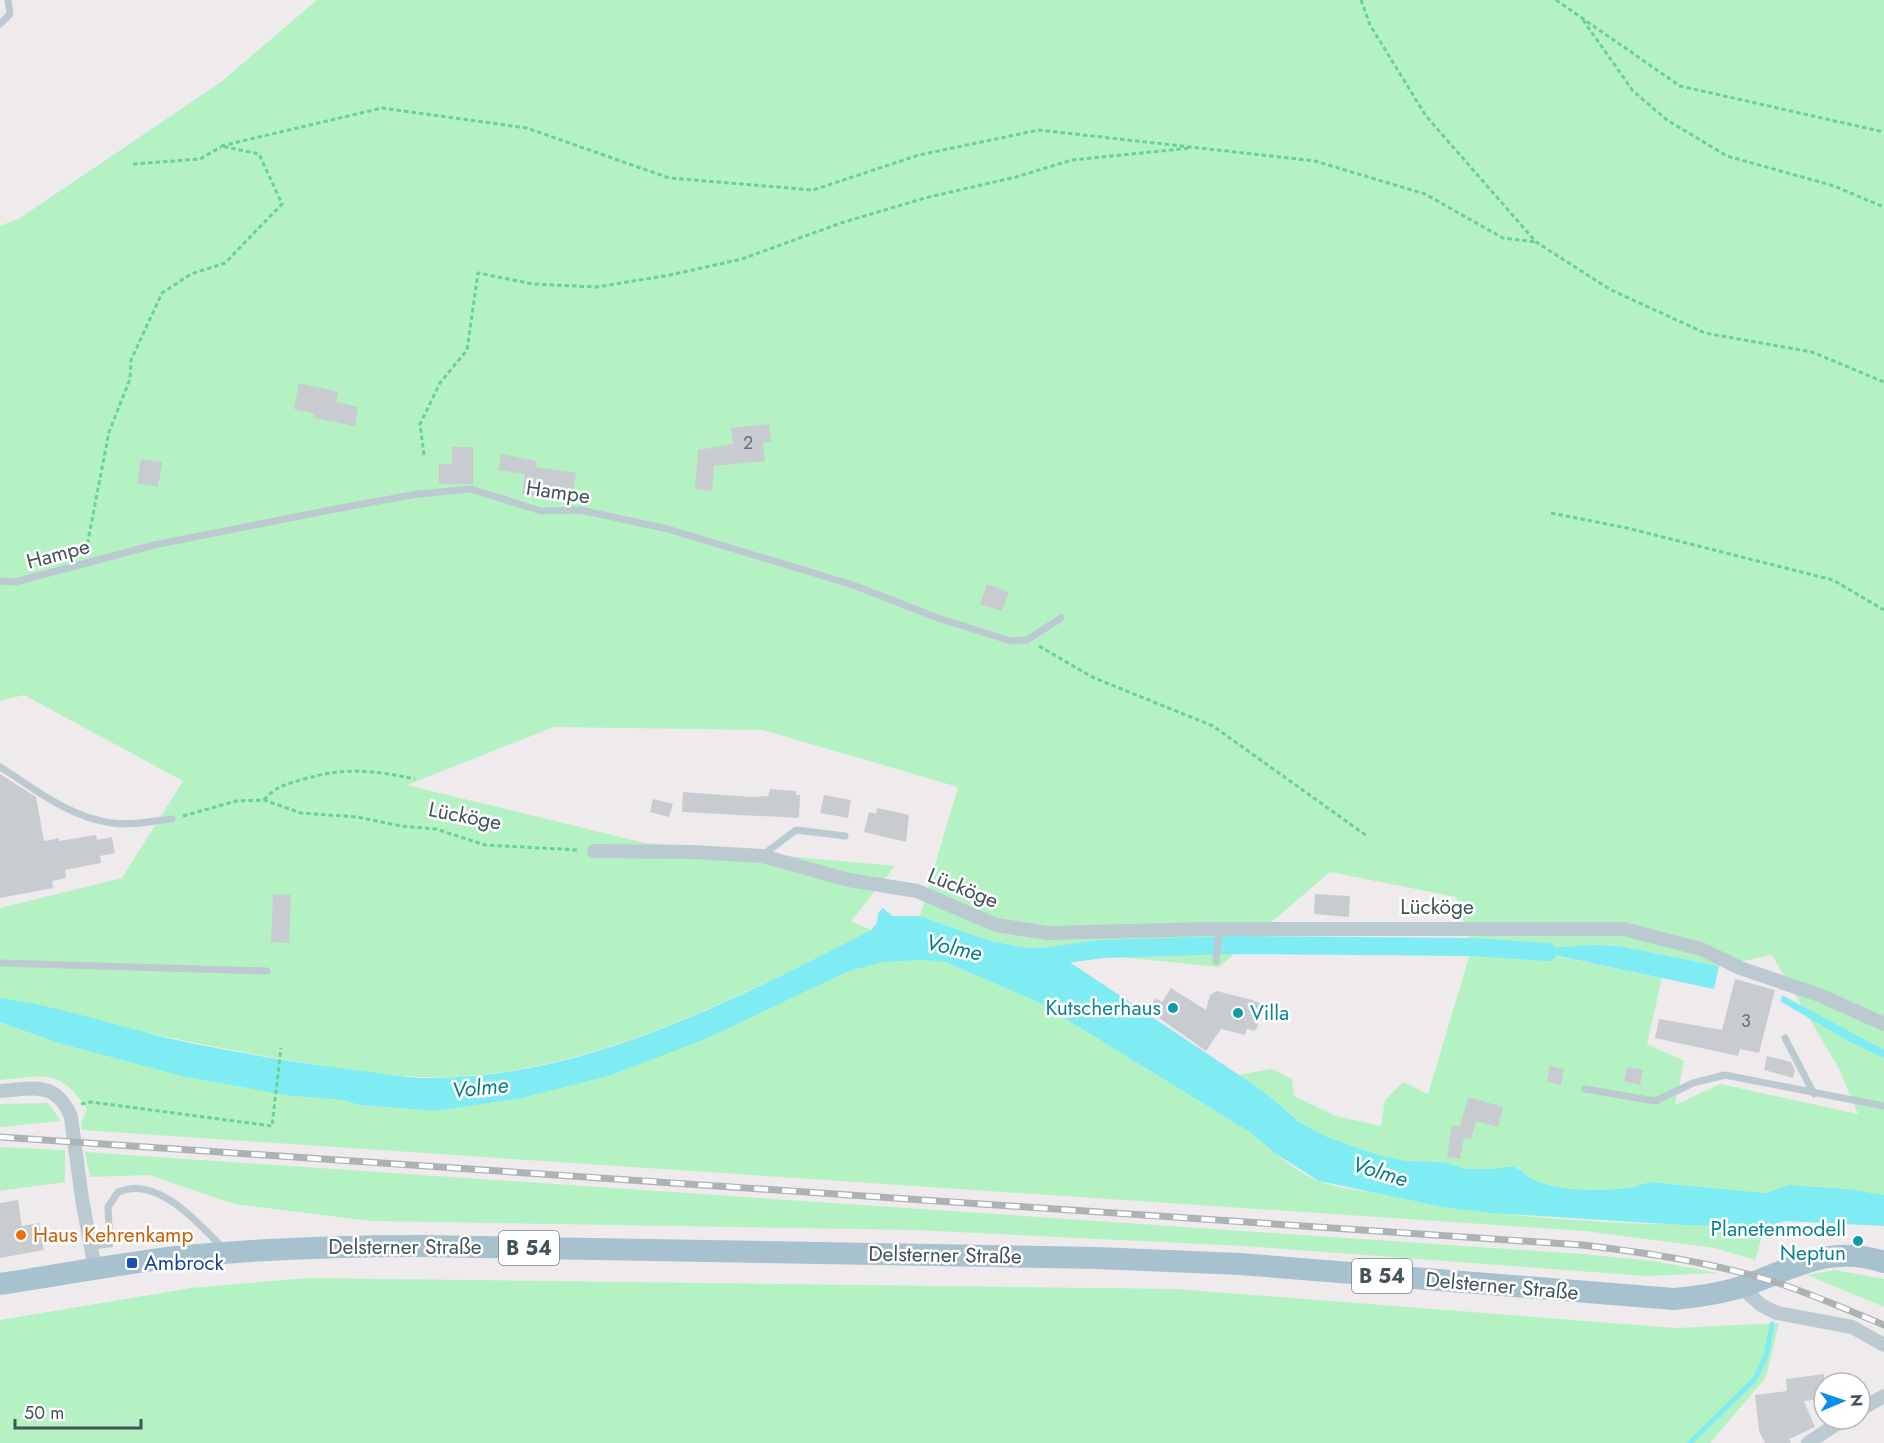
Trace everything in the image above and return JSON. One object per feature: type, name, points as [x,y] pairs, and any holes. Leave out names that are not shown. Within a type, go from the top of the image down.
[{"type":"main road","name":"Delsterner Straße","points":[[0,1284],[95,1269],[228,1253],[326,1246],[1097,1258],[1240,1264],[1645,1298],[1703,1296],[1741,1287],[1820,1257],[1855,1255],[1884,1262]]},
{"type":"street","name":"Lücköge","points":[[594,851],[693,852],[762,856],[849,880],[918,891],[996,925],[1048,933],[1219,930],[1624,929],[1701,949],[1740,968],[1819,995],[1884,1024]]},
{"type":"street","points":[[0,1091],[40,1088],[55,1092],[67,1106],[72,1117],[95,1269]]},
{"type":"street","points":[[1741,1287],[1761,1305],[1777,1313],[1852,1327],[1884,1345]]},
{"type":"street","points":[[1808,1443],[1826,1431]]},
{"type":"lane","points":[[0,24],[10,14],[8,0]]},
{"type":"lane","name":"Hampe","points":[[0,581],[15,582],[154,545],[330,510],[418,494],[471,489],[541,511],[580,510],[668,529],[853,585],[938,618],[1011,641],[1027,640]]},
{"type":"lane","points":[[1027,640],[1061,618]]},
{"type":"lane","points":[[0,767],[64,807],[86,816],[111,823],[130,824],[172,819]]},
{"type":"lane","points":[[762,856],[796,830],[845,836]]},
{"type":"lane","points":[[1216,961],[1219,930]]},
{"type":"lane","points":[[0,963],[267,972]]},
{"type":"lane","points":[[1785,1038],[1814,1094]]},
{"type":"lane","points":[[1585,1089],[1655,1101],[1693,1083],[1725,1075],[1884,1106]]},
{"type":"lane","points":[[91,1246],[110,1244],[108,1207],[118,1192],[138,1187],[147,1188],[170,1201],[228,1253]]},
{"type":"path","points":[[1361,0],[1371,25],[1426,116],[1536,242],[1611,290],[1705,333],[1812,352],[1884,382]]},
{"type":"path","points":[[1556,0],[1680,86],[1884,132]]},
{"type":"path","points":[[1583,20],[1633,91],[1667,120],[1727,156],[1834,186],[1884,207]]},
{"type":"path","points":[[133,164],[200,159],[221,146],[382,108],[527,128],[669,178],[813,190],[919,156],[1039,130],[1315,161],[1425,194],[1503,238],[1536,242]]},
{"type":"path","points":[[84,564],[109,432],[130,379],[131,360],[162,293],[191,274],[225,263],[282,204],[259,154],[221,146]]},
{"type":"path","points":[[424,454],[420,424],[440,383],[467,350],[478,273],[533,284],[597,287],[670,275],[742,259],[841,224],[925,198],[1016,177],[1072,160],[1197,147]]},
{"type":"path","points":[[1551,513],[1627,528],[1833,580],[1884,610]]},
{"type":"path","points":[[1027,640],[1092,677],[1213,726],[1368,836]]},
{"type":"path","points":[[264,800],[275,788],[337,770],[383,772],[415,779]]},
{"type":"path","name":"Lücköge","points":[[172,819],[236,801],[264,800],[301,813],[357,816],[401,826],[436,830],[485,845],[594,851]]},
{"type":"path","points":[[67,1106],[91,1102],[272,1126],[281,1048]]},
{"type":"green space","points":[[317,0],[1884,0],[1884,1195],[1849,1189],[1789,1185],[1766,1193],[1649,1182],[1611,1190],[1581,1190],[1538,1182],[1513,1166],[1465,1169],[1445,1162],[1407,1161],[1381,1156],[1327,1137],[1294,1120],[1295,1117],[1238,1075],[1272,1069],[1292,1079],[1294,1096],[1336,1116],[1381,1126],[1385,1100],[1403,1082],[1428,1094],[1472,947],[1456,897],[1330,872],[1219,967],[1022,947],[987,940],[920,916],[958,787],[763,730],[554,727],[407,785],[645,843],[895,866],[851,921],[871,930],[721,1003],[616,1045],[562,1060],[508,1071],[453,1077],[393,1075],[333,1068],[220,1048],[0,1000],[0,908],[122,878],[183,781],[24,695],[0,701],[0,226],[20,218],[221,82]],"holes":[[[1596,945],[1619,946],[1719,966],[1772,955],[1839,1069],[1858,1114],[1720,1084],[1675,1105],[1684,1061],[1647,1044],[1662,978],[1527,950]]]},
{"type":"green space","points":[[924,960],[945,962],[1038,1002],[1248,1131],[1282,1159],[1309,1177],[1326,1184],[1432,1204],[1527,1216],[1622,1223],[1765,1227],[1755,1260],[1715,1248],[1585,1231],[82,1130],[81,1122],[87,1109],[68,1087],[59,1081],[40,1077],[0,1080],[0,1022],[55,1042],[292,1096],[343,1100],[359,1105],[437,1111],[522,1098],[708,1038],[849,971],[884,962]]},
{"type":"green space","points":[[48,1103],[61,1121],[0,1127],[0,1104]]},
{"type":"green space","points":[[0,1147],[65,1150],[65,1182],[0,1191]]},
{"type":"green space","points":[[85,1152],[1582,1254],[1653,1261],[1718,1273],[1646,1276],[1244,1246],[916,1230],[370,1221],[234,1204],[149,1175],[90,1177]]},
{"type":"green space","points":[[1835,1270],[1884,1279],[1884,1307],[1807,1275]]},
{"type":"green space","points":[[307,1278],[1176,1289],[1676,1328],[1779,1323],[1766,1377],[1710,1443],[0,1443],[0,1320],[191,1288]]},
{"type":"water","name":"Volme","points":[[883,908],[892,916],[920,916],[987,940],[1022,947],[1065,950],[1065,959],[1260,1089],[1295,1120],[1327,1137],[1381,1156],[1407,1161],[1445,1162],[1465,1169],[1513,1166],[1541,1183],[1580,1190],[1610,1190],[1649,1182],[1766,1193],[1789,1185],[1849,1189],[1884,1195],[1884,1226],[1785,1221],[1765,1227],[1681,1225],[1491,1213],[1443,1207],[1319,1181],[1276,1154],[1248,1131],[1038,1002],[945,962],[924,960],[884,962],[849,971],[708,1038],[611,1075],[522,1098],[437,1111],[359,1105],[343,1100],[292,1096],[186,1077],[55,1042],[0,1022],[0,998],[49,1007],[195,1044],[278,1059],[421,1078],[481,1075],[539,1066],[597,1051],[654,1032],[710,1009],[871,930],[877,923],[878,913]]},
{"type":"water","points":[[1619,946],[1719,966],[1714,989],[1525,949]]},
{"type":"water","points":[[1782,995],[1884,1050],[1884,1058],[1848,1041],[1780,1001]]},
{"type":"building","points":[[299,383],[338,392],[336,402],[358,407],[355,426],[314,418],[315,414],[294,409]]},
{"type":"building","points":[[769,424],[771,442],[763,442],[765,461],[714,466],[712,491],[695,489],[698,450],[733,444],[731,428]]},
{"type":"building","points":[[452,447],[473,447],[473,484],[439,484],[439,464],[452,464]]},
{"type":"building","points":[[501,454],[537,461],[536,467],[576,473],[571,502],[522,494],[525,474],[498,470]]},
{"type":"building","points":[[141,459],[162,462],[158,487],[137,483]]},
{"type":"building","points":[[987,584],[1009,592],[1002,611],[980,604]]},
{"type":"building","points":[[0,774],[36,797],[44,841],[96,835],[97,840],[112,837],[115,853],[100,856],[101,863],[65,870],[66,878],[52,881],[53,888],[0,898]]},
{"type":"building","points":[[770,789],[796,791],[796,795],[800,795],[799,818],[682,812],[683,792],[752,797],[768,796]]},
{"type":"building","points":[[824,795],[851,800],[848,818],[820,813]]},
{"type":"building","points":[[653,799],[673,804],[669,817],[650,812]]},
{"type":"building","points":[[877,808],[909,815],[906,842],[864,832],[869,812],[876,814]]},
{"type":"building","points":[[273,894],[291,895],[289,943],[271,942]]},
{"type":"building","points":[[1315,894],[1350,896],[1349,917],[1314,914]]},
{"type":"building","points":[[1735,979],[1775,990],[1759,1053],[1740,1049],[1738,1056],[1655,1038],[1659,1019],[1722,1030]]},
{"type":"building","points":[[1171,988],[1206,1010],[1210,995],[1217,991],[1263,1005],[1257,1028],[1254,1031],[1247,1029],[1245,1035],[1221,1029],[1206,1051],[1148,1010],[1156,998],[1162,1002]]},
{"type":"building","points":[[1767,1056],[1791,1062],[1795,1070],[1793,1078],[1764,1070]]},
{"type":"building","points":[[1550,1066],[1564,1069],[1561,1085],[1547,1082]]},
{"type":"building","points":[[1627,1067],[1643,1070],[1640,1085],[1624,1081]]},
{"type":"building","points":[[1468,1097],[1503,1107],[1498,1127],[1476,1121],[1471,1139],[1464,1138],[1460,1159],[1447,1157],[1452,1125],[1460,1127]]},
{"type":"building","name":"Haus Kehrenkamp","points":[[18,1200],[22,1226],[39,1223],[44,1250],[0,1258],[0,1203]]},
{"type":"building","points":[[1812,1376],[1812,1400],[1804,1401],[1812,1420],[1812,1428],[1789,1439],[1791,1443],[1765,1443],[1759,1431],[1755,1395],[1787,1391],[1786,1379]]},
{"type":"waterway","points":[[1042,957],[1103,949],[1233,945],[1472,947],[1548,952]]},
{"type":"waterway","points":[[1690,1443],[1755,1379],[1766,1356],[1772,1324]]},
{"type":"railway","points":[[0,1137],[1582,1245],[1732,1270],[1781,1284],[1884,1325]]},
{"type":"place","name":"Kutscherhaus","points":[[1173,1008]]},
{"type":"place","name":"Villa","points":[[1238,1013]]},
{"type":"place","name":"Haus Kehrenkamp","points":[[21,1235]]},
{"type":"place","name":"Planetenmodell Neptun","points":[[1858,1241]]},
{"type":"place","name":"Ambrock","points":[[132,1263]]}]
